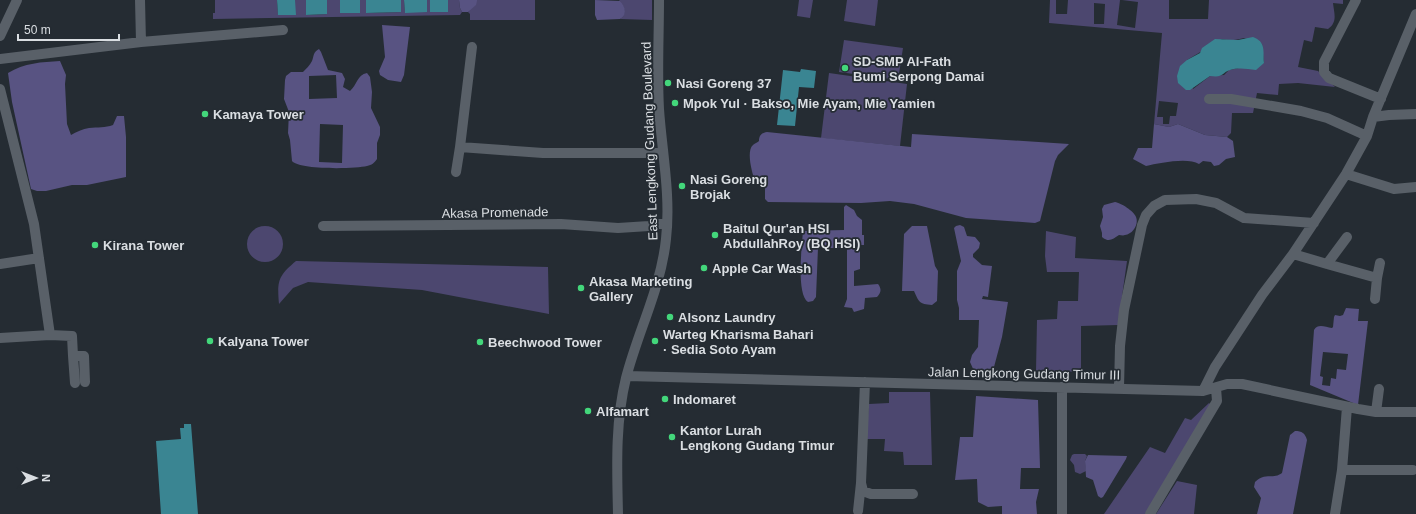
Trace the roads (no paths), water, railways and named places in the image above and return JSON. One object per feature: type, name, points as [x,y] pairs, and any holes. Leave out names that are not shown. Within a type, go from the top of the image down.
[{"type":"street","points":[[0,36],[17,0]]},
{"type":"street","points":[[140,0],[142,42]]},
{"type":"street","name":"East Lengkong Gudang Boulevard","points":[[618,514],[619,424],[622,398],[627,376],[658,279],[664,252],[667,224],[659,92],[659,0]]},
{"type":"street","points":[[1356,0],[1324,62],[1324,72],[1329,78],[1381,98]]},
{"type":"street","points":[[1203,391],[1215,367],[1262,295],[1293,254],[1346,174],[1367,136],[1373,117],[1416,14]]},
{"type":"street","points":[[0,59],[142,42],[283,30]]},
{"type":"street","points":[[456,172],[472,48]]},
{"type":"street","points":[[0,89],[34,224],[50,335]]},
{"type":"street","points":[[1209,99],[1231,99],[1301,111],[1327,118],[1367,136]]},
{"type":"street","points":[[1373,117],[1416,114]]},
{"type":"street","points":[[460,147],[543,153],[663,152]]},
{"type":"street","points":[[1346,174],[1394,189],[1416,187]]},
{"type":"street","points":[[1119,388],[1120,346],[1124,310],[1142,225],[1146,216],[1154,206],[1165,200],[1196,199],[1216,203],[1244,218],[1314,223]]},
{"type":"street","name":"Akasa Promenade","points":[[323,226],[561,224],[618,228],[667,224]]},
{"type":"street","points":[[1327,264],[1347,237]]},
{"type":"street","points":[[1293,254],[1377,278]]},
{"type":"street","points":[[0,264],[39,258]]},
{"type":"street","points":[[1375,300],[1380,262]]},
{"type":"street","points":[[0,338],[50,335],[72,336],[73,356],[84,356],[80,382]]},
{"type":"street","name":"Jalan Lengkong Gudang Timur III","points":[[627,376],[1203,391],[1227,384],[1242,384],[1376,412],[1416,412]]},
{"type":"street","points":[[858,511],[865,382]]},
{"type":"street","points":[[1062,387],[1062,514]]},
{"type":"street","points":[[1150,514],[1217,401],[1216,388]]},
{"type":"street","points":[[1376,412],[1379,389]]},
{"type":"street","points":[[1335,514],[1342,470],[1347,407]]},
{"type":"street","points":[[1342,470],[1413,470]]},
{"type":"street","points":[[860,483],[863,490],[871,494],[913,494]]},
{"type":"water","points":[[277,0],[295,0],[296,15],[278,15]]},
{"type":"water","points":[[306,0],[327,0],[327,14],[306,15]]},
{"type":"water","points":[[340,0],[360,0],[360,13],[340,13]]},
{"type":"water","points":[[366,0],[401,0],[401,12],[366,13]]},
{"type":"water","points":[[404,0],[427,0],[427,12],[405,13]]},
{"type":"water","points":[[430,0],[448,0],[448,12],[430,12]]},
{"type":"water","points":[[1253,37],[1260,41],[1264,50],[1264,63],[1256,70],[1243,68],[1227,71],[1220,76],[1210,76],[1190,90],[1186,90],[1178,83],[1177,76],[1180,66],[1187,60],[1200,53],[1202,48],[1215,39],[1238,40]]},
{"type":"water","points":[[801,69],[816,71],[814,88],[799,87],[795,126],[777,125],[783,70],[800,72]]},
{"type":"water","points":[[184,424],[191,424],[198,514],[161,514],[156,441],[181,439],[180,428],[184,428]]},
{"type":"place","name":"SD-SMP Al-Fath Bumi Serpong Damai","points":[[845,68]]},
{"type":"place","name":"Nasi Goreng 37","points":[[668,83]]},
{"type":"place","name":"Mpok Yul · Bakso, Mie Ayam, Mie Yamien","points":[[675,103]]},
{"type":"place","name":"Kamaya Tower","points":[[205,114]]},
{"type":"place","name":"Nasi Goreng Brojak","points":[[682,186]]},
{"type":"place","name":"Baitul Qur'an HSI AbdullahRoy (BQ HSI)","points":[[715,235]]},
{"type":"place","name":"Kirana Tower","points":[[95,245]]},
{"type":"place","name":"Apple Car Wash","points":[[704,268]]},
{"type":"place","name":"Akasa Marketing Gallery","points":[[581,288]]},
{"type":"place","name":"Alsonz Laundry","points":[[670,317]]},
{"type":"place","name":"Kalyana Tower","points":[[210,341]]},
{"type":"place","name":"Warteg Kharisma Bahari · Sedia Soto Ayam","points":[[655,341]]},
{"type":"place","name":"Beechwood Tower","points":[[480,342]]},
{"type":"place","name":"Indomaret","points":[[665,399]]},
{"type":"place","name":"Alfamart","points":[[588,411]]},
{"type":"place","name":"Kantor Lurah Lengkong Gudang Timur","points":[[672,437]]}]
